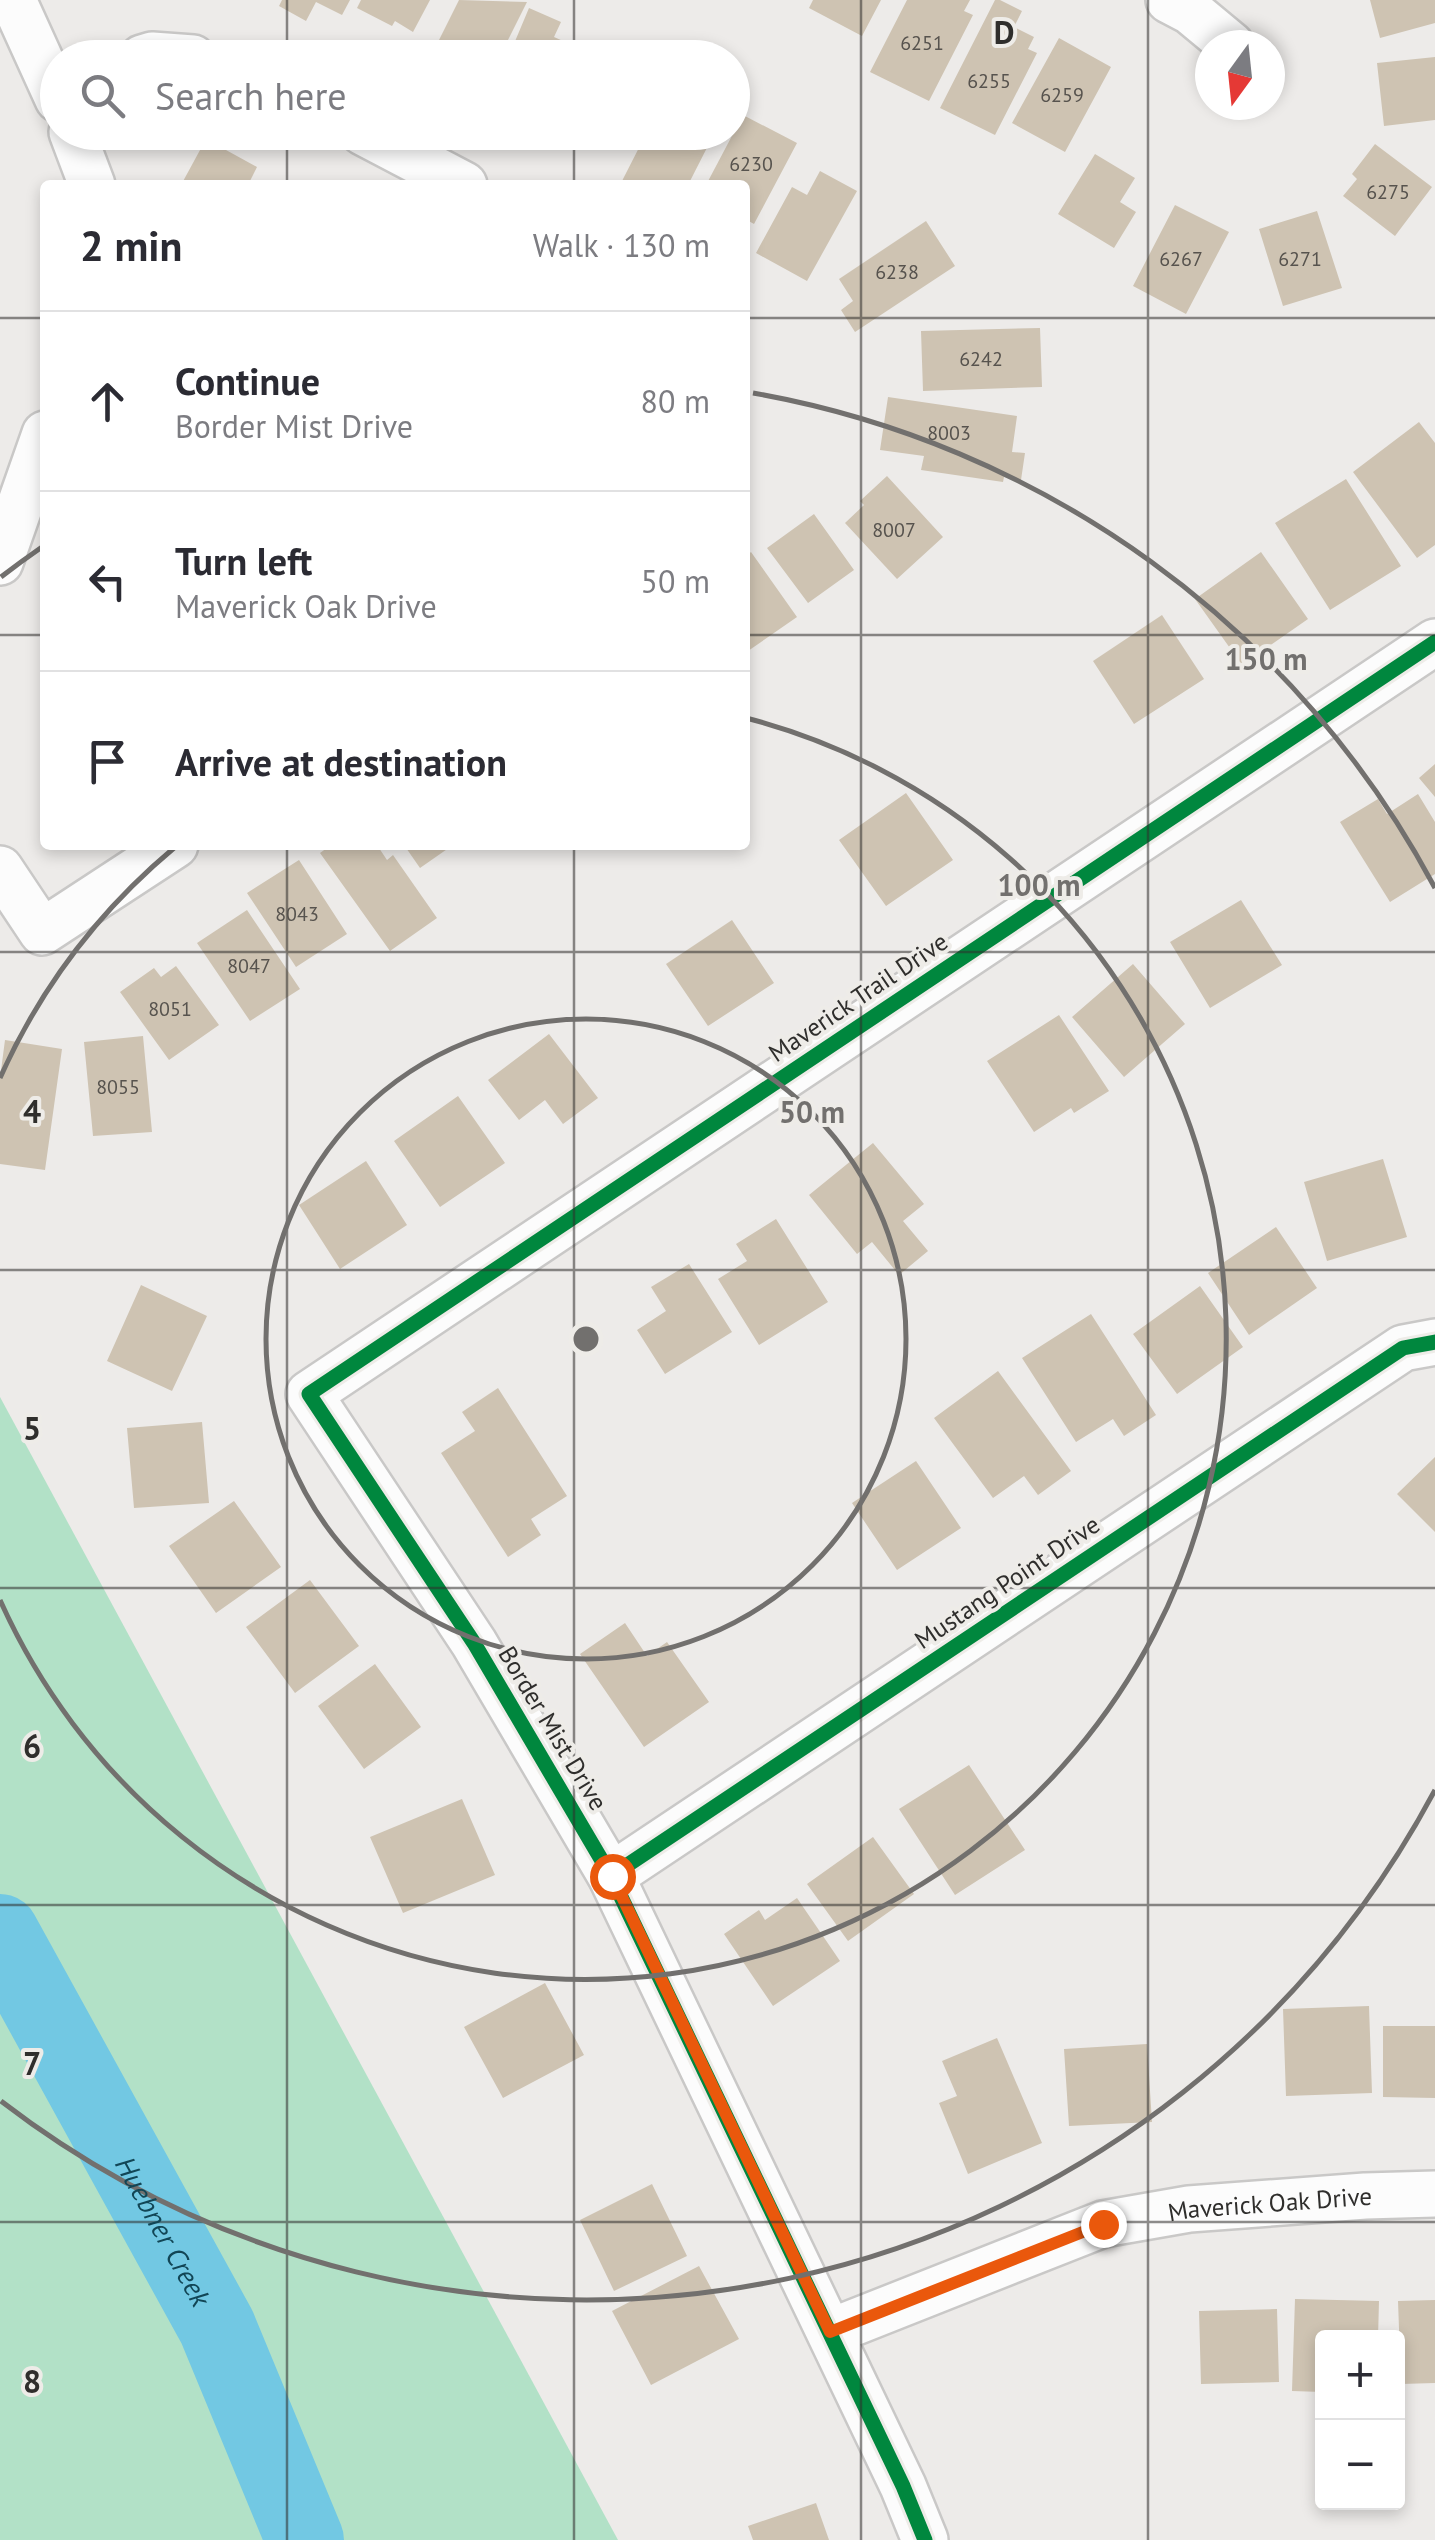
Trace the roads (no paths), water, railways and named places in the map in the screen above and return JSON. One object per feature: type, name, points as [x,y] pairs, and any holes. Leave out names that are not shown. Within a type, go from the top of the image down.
[{"type":"street","points":[[13,0],[40,58]]},
{"type":"street","points":[[1169,0],[1213,30]]},
{"type":"street","points":[[79,150],[90,180]]},
{"type":"street","points":[[397,150],[454,180]]},
{"type":"street","points":[[0,562],[40,448]]},
{"type":"street","name":"Maverick Trail Drive","points":[[309,1394],[1435,642]]},
{"type":"street","points":[[0,870],[42,932],[167,850]]},
{"type":"street","name":"Mustang Point Drive","points":[[612,1876],[1403,1348],[1435,1342]]},
{"type":"street","name":"Border Mist Drive","points":[[309,1394],[474,1643],[612,1876],[903,2486],[925,2540]]},
{"type":"street","name":"Maverick Oak Drive","points":[[830,2332],[1103,2224],[1189,2209],[1435,2194]]},
{"type":"waterway","name":"Huebner Creek","points":[[0,1933],[217,2327],[305,2540]]}]
